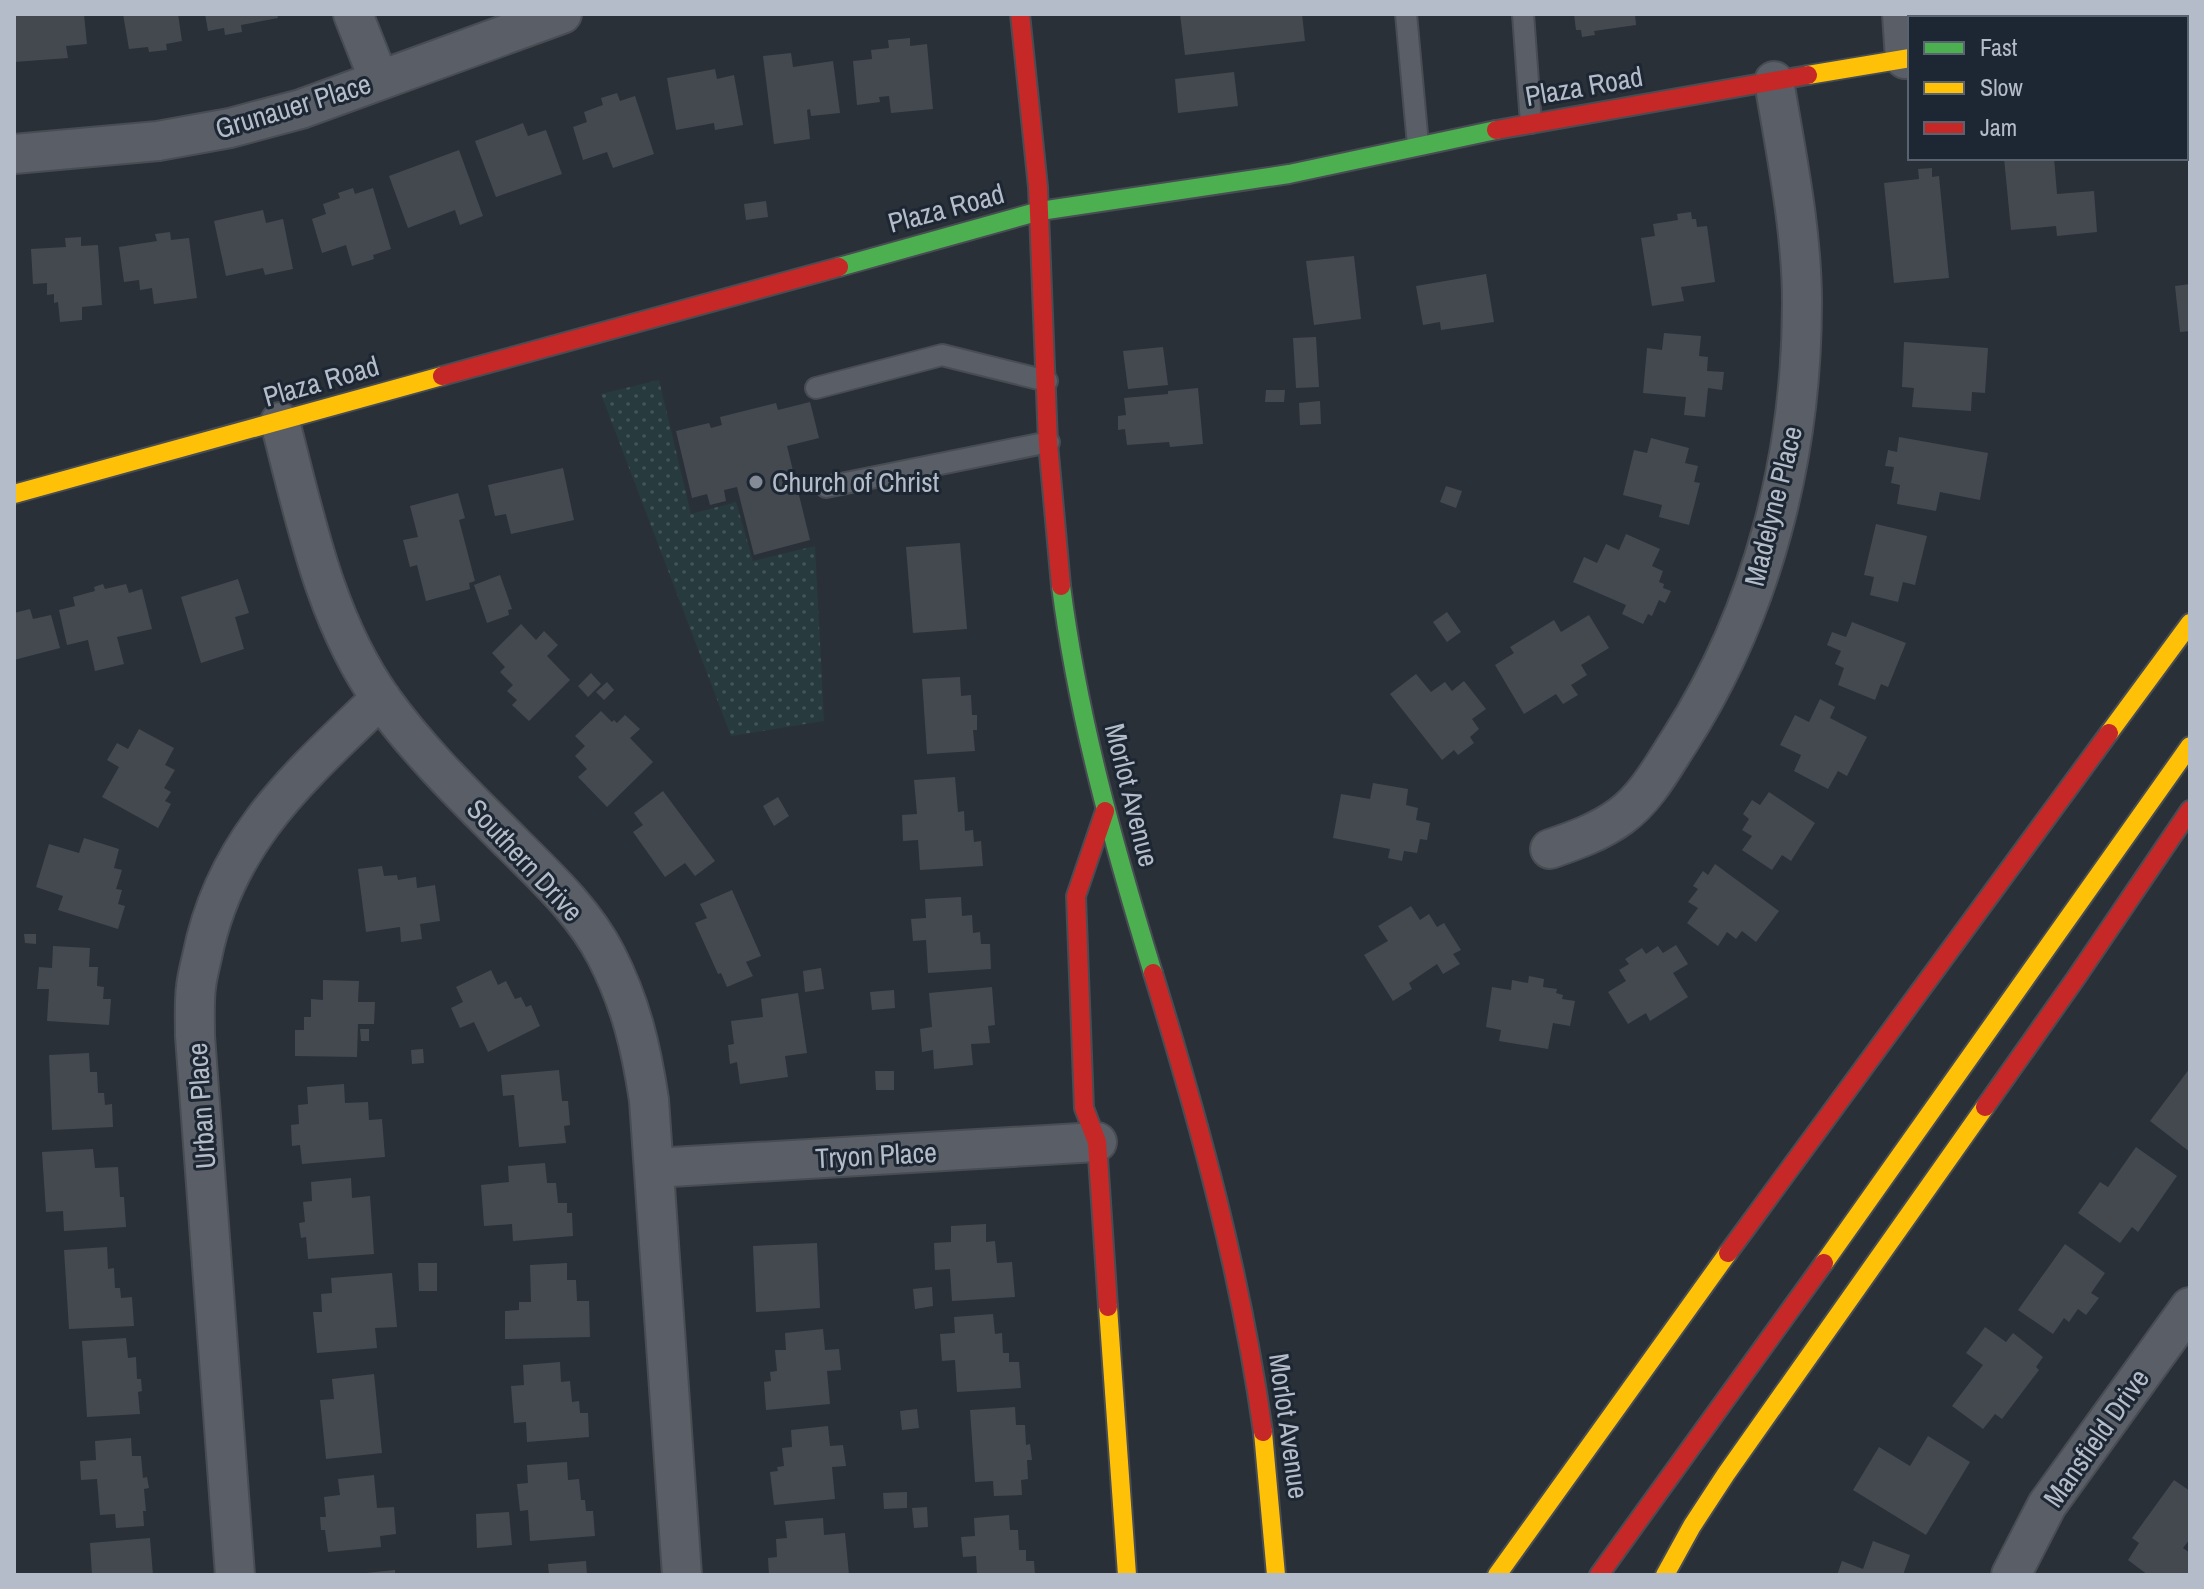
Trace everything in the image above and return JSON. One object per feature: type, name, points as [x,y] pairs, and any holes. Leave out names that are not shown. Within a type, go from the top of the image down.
[{"type":"main road","name":"Morlot Avenue","points":[[1020,14],[1040,211],[1049,442],[1056,549],[1067,636],[1105,811],[1194,1110],[1239,1286],[1263,1425],[1276,1575]]},
{"type":"main road","name":"Plaza Road","points":[[14,494],[1040,211],[1289,174],[1531,123],[1907,58]]},
{"type":"main road","points":[[1497,1575],[1755,1216],[2190,623]]},
{"type":"main road","points":[[1599,1575],[1821,1268],[2190,746]]},
{"type":"main road","points":[[1665,1575],[1726,1474],[2076,978],[2190,810]]},
{"type":"main road","points":[[1105,811],[1076,896],[1084,1108],[1097,1142],[1127,1575]]},
{"type":"street","points":[[353,14],[379,80]]},
{"type":"street","name":"Grunauer Place","points":[[14,154],[158,141],[230,128],[301,109],[562,14]]},
{"type":"street","points":[[1902,14],[1907,58]]},
{"type":"street","name":"Madelyne Place","points":[[1550,849],[1590,836],[1612,822],[1652,784],[1693,720],[1725,659],[1753,593],[1774,524],[1791,449],[1800,380],[1802,301],[1798,225],[1774,81]]},
{"type":"street","name":"Southern Drive","points":[[280,422],[325,589],[348,643],[381,698],[415,744],[575,908],[605,953],[628,1002],[642,1053],[649,1100],[682,1575]]},
{"type":"street","name":"Urban Place","points":[[235,1575],[195,1036],[196,985],[206,933],[224,883],[250,839],[300,777],[381,698]]},
{"type":"street","name":"Tryon Place","points":[[654,1168],[1097,1142]]},
{"type":"street","name":"Mansfield Drive","points":[[2011,1575],[2047,1505],[2190,1307]]},
{"type":"lane","points":[[1406,14],[1418,145]]},
{"type":"lane","points":[[1523,14],[1531,123]]},
{"type":"lane","points":[[816,388],[942,355],[1047,381]]},
{"type":"lane","points":[[826,487],[1049,442]]},
{"type":"green space","points":[[659,380],[691,514],[736,502],[753,561],[815,546],[824,721],[731,736],[601,394]]},
{"type":"building","points":[[14,14],[84,14],[87,44],[66,46],[68,58],[14,62]]},
{"type":"building","points":[[123,14],[178,14],[182,41],[166,44],[167,50],[149,52],[148,47],[129,49]]},
{"type":"building","points":[[205,14],[277,14],[278,18],[241,25],[242,32],[225,35],[224,28],[208,31]]},
{"type":"building","points":[[1180,14],[1302,14],[1305,41],[1185,55]]},
{"type":"building","points":[[1574,14],[1635,14],[1636,25],[1594,31],[1595,35],[1582,37],[1581,30],[1576,30]]},
{"type":"building","points":[[910,38],[910,46],[927,44],[933,109],[891,113],[889,96],[879,97],[880,102],[857,105],[853,61],[872,59],[871,50],[889,48],[888,40]]},
{"type":"building","points":[[791,53],[793,67],[833,61],[840,113],[811,116],[810,109],[807,110],[810,139],[774,144],[763,56]]},
{"type":"building","points":[[715,69],[717,79],[734,75],[743,125],[715,130],[714,123],[676,130],[667,78]]},
{"type":"building","points":[[1234,72],[1238,106],[1178,113],[1175,79]]},
{"type":"building","points":[[617,93],[620,101],[635,96],[654,154],[613,168],[607,152],[583,160],[573,127],[587,122],[584,112],[603,105],[601,98]]},
{"type":"building","points":[[523,123],[528,136],[546,130],[562,174],[496,197],[475,141]]},
{"type":"building","points":[[459,150],[483,216],[460,225],[455,210],[408,228],[389,176]]},
{"type":"building","points":[[2004,160],[2054,160],[2057,194],[2094,191],[2097,232],[2057,236],[2056,226],[2011,230]]},
{"type":"building","points":[[1932,168],[1932,177],[1939,176],[1949,278],[1894,283],[1884,183],[1919,179],[1918,169]]},
{"type":"building","points":[[353,188],[355,194],[373,188],[391,249],[352,266],[346,245],[322,253],[312,219],[326,214],[323,204],[340,198],[338,193]]},
{"type":"building","points":[[766,201],[768,217],[746,220],[744,204]]},
{"type":"building","points":[[263,210],[266,223],[283,219],[293,269],[265,275],[263,268],[226,276],[214,221]]},
{"type":"building","points":[[1691,212],[1697,227],[1707,226],[1715,282],[1681,287],[1684,301],[1652,306],[1641,238],[1655,236],[1653,224],[1678,220],[1677,214]]},
{"type":"building","points":[[170,232],[171,240],[189,238],[197,298],[154,304],[152,288],[140,290],[139,280],[124,282],[119,247],[157,241],[155,234]]},
{"type":"building","points":[[81,237],[81,246],[98,245],[102,305],[82,307],[82,320],[60,322],[58,302],[54,303],[54,294],[47,295],[47,283],[33,284],[31,249],[66,247],[65,238]]},
{"type":"building","points":[[1354,256],[1361,319],[1314,325],[1306,261]]},
{"type":"building","points":[[1486,274],[1494,322],[1441,330],[1440,322],[1423,325],[1416,286]]},
{"type":"building","points":[[2190,284],[2190,331],[2180,332],[2175,286]]},
{"type":"building","points":[[1664,333],[1701,336],[1699,356],[1708,357],[1707,371],[1724,372],[1722,390],[1708,388],[1705,417],[1684,415],[1686,397],[1643,393],[1647,348],[1662,350]]},
{"type":"building","points":[[1316,337],[1319,387],[1296,388],[1293,338]]},
{"type":"building","points":[[1904,342],[1988,348],[1985,393],[1972,392],[1971,411],[1912,407],[1914,388],[1902,387]]},
{"type":"building","points":[[1163,347],[1168,385],[1128,389],[1123,351]]},
{"type":"building","points":[[1198,388],[1203,444],[1170,447],[1169,442],[1127,445],[1125,429],[1118,430],[1118,416],[1126,415],[1124,398]]},
{"type":"building","points":[[1266,390],[1285,390],[1284,402],[1265,402]]},
{"type":"building","points":[[1320,401],[1321,424],[1300,425],[1299,403]]},
{"type":"building","points":[[810,402],[819,438],[787,446],[810,540],[754,555],[737,487],[724,490],[726,501],[710,505],[707,494],[692,498],[676,431],[709,423],[711,428],[722,425],[720,417],[776,403],[778,410]]},
{"type":"building","points":[[1899,437],[1988,453],[1980,500],[1940,492],[1936,511],[1897,504],[1900,485],[1891,483],[1894,467],[1885,466],[1888,450],[1897,452]]},
{"type":"building","points":[[1651,438],[1689,448],[1685,463],[1698,466],[1694,482],[1700,483],[1689,525],[1659,517],[1662,505],[1623,495],[1634,450],[1647,453]]},
{"type":"building","points":[[563,468],[574,520],[511,534],[506,514],[495,516],[488,485]]},
{"type":"building","points":[[1446,486],[1462,491],[1456,508],[1440,502]]},
{"type":"building","points":[[458,493],[465,518],[459,520],[475,581],[469,583],[470,589],[426,601],[417,565],[410,567],[403,540],[418,537],[410,506]]},
{"type":"building","points":[[1876,524],[1927,536],[1915,585],[1903,582],[1898,602],[1870,595],[1874,577],[1864,575]]},
{"type":"building","points":[[1626,534],[1660,549],[1652,566],[1663,571],[1659,582],[1671,591],[1665,603],[1659,600],[1652,616],[1648,614],[1643,624],[1622,614],[1626,605],[1573,582],[1584,557],[1597,563],[1606,544],[1619,550]]},
{"type":"building","points":[[960,543],[967,629],[913,633],[906,547]]},
{"type":"building","points":[[500,575],[512,609],[508,610],[509,615],[487,623],[474,585]]},
{"type":"building","points":[[238,579],[249,613],[235,617],[244,649],[201,663],[181,597]]},
{"type":"building","points":[[103,584],[105,589],[126,584],[129,593],[142,589],[152,629],[117,637],[124,664],[95,671],[88,640],[67,645],[59,610],[75,606],[73,597],[95,591],[94,587]]},
{"type":"building","points":[[30,609],[33,619],[51,615],[60,648],[14,660],[14,613]]},
{"type":"building","points":[[1447,612],[1461,632],[1447,642],[1433,622]]},
{"type":"building","points":[[1589,615],[1609,648],[1581,665],[1587,675],[1571,685],[1578,695],[1563,704],[1556,694],[1524,714],[1495,665],[1514,653],[1510,647],[1554,620],[1561,632]]},
{"type":"building","points":[[1852,622],[1906,643],[1888,687],[1881,684],[1875,700],[1838,685],[1844,668],[1835,664],[1841,651],[1827,645],[1832,632],[1846,637]]},
{"type":"building","points":[[521,624],[536,640],[544,631],[558,645],[547,656],[570,680],[529,721],[512,705],[517,700],[507,691],[513,685],[500,672],[505,667],[492,653]]},
{"type":"building","points":[[591,673],[601,684],[588,697],[578,686]]},
{"type":"building","points":[[1416,674],[1431,692],[1445,682],[1452,691],[1464,681],[1486,709],[1472,719],[1479,729],[1470,737],[1474,743],[1458,755],[1454,750],[1442,760],[1390,694]]},
{"type":"building","points":[[960,677],[961,696],[971,695],[972,715],[977,715],[977,730],[973,730],[975,751],[927,754],[922,679]]},
{"type":"building","points":[[607,682],[614,690],[604,700],[596,692]]},
{"type":"building","points":[[1820,699],[1835,707],[1830,718],[1867,737],[1847,776],[1838,771],[1828,789],[1794,771],[1801,755],[1780,745],[1795,715],[1809,722]]},
{"type":"building","points":[[601,711],[617,723],[625,715],[640,729],[630,738],[653,762],[607,807],[578,777],[587,769],[575,756],[585,746],[575,736]]},
{"type":"building","points":[[139,729],[174,748],[165,765],[175,770],[164,788],[171,792],[165,801],[171,804],[158,828],[102,797],[119,767],[107,760],[117,743],[128,749]]},
{"type":"building","points":[[955,777],[958,812],[964,811],[965,831],[973,830],[974,842],[981,841],[983,866],[920,870],[918,840],[903,841],[902,815],[917,814],[914,780]]},
{"type":"building","points":[[1373,783],[1408,789],[1406,805],[1418,808],[1416,820],[1430,823],[1427,840],[1420,839],[1417,853],[1404,851],[1402,861],[1388,858],[1390,849],[1333,838],[1341,794],[1370,799]]},
{"type":"building","points":[[663,791],[715,861],[695,876],[685,863],[665,877],[633,832],[643,825],[634,813]]},
{"type":"building","points":[[1769,792],[1815,823],[1791,861],[1782,855],[1772,870],[1742,850],[1752,836],[1742,830],[1749,819],[1743,814],[1752,800],[1760,805]]},
{"type":"building","points":[[778,797],[789,816],[774,826],[763,806]]},
{"type":"building","points":[[84,838],[119,849],[114,868],[122,870],[116,889],[122,890],[118,904],[125,906],[118,929],[58,910],[63,896],[36,887],[49,844],[79,853]]},
{"type":"building","points":[[1715,864],[1779,911],[1756,942],[1742,931],[1736,939],[1727,932],[1718,946],[1687,923],[1698,908],[1688,902],[1698,889],[1693,886],[1703,871],[1708,875]]},
{"type":"building","points":[[382,866],[384,876],[397,875],[398,880],[416,877],[417,888],[435,885],[440,921],[420,924],[422,939],[401,942],[400,927],[366,932],[358,869]]},
{"type":"building","points":[[732,890],[761,956],[746,962],[753,976],[727,987],[695,923],[707,918],[700,904]]},
{"type":"building","points":[[961,897],[962,916],[972,915],[973,933],[980,932],[981,944],[990,944],[991,969],[928,973],[926,940],[913,941],[911,919],[926,918],[925,899]]},
{"type":"building","points":[[1411,906],[1420,920],[1429,914],[1437,927],[1444,923],[1461,950],[1453,954],[1460,964],[1443,974],[1437,964],[1409,983],[1412,989],[1393,1001],[1364,955],[1388,941],[1378,926]]},
{"type":"building","points":[[24,934],[36,934],[36,944],[25,943]]},
{"type":"building","points":[[1676,945],[1688,964],[1673,973],[1688,997],[1650,1021],[1646,1013],[1628,1024],[1608,992],[1626,981],[1619,970],[1629,964],[1625,959],[1642,948],[1646,954],[1658,946],[1663,953]]},
{"type":"building","points":[[53,946],[90,948],[89,967],[98,967],[97,986],[104,987],[103,999],[111,999],[109,1025],[47,1021],[49,989],[37,989],[39,967],[52,968]]},
{"type":"building","points":[[821,968],[824,989],[805,992],[803,971]]},
{"type":"building","points":[[491,970],[498,985],[506,981],[515,999],[521,997],[526,1007],[531,1005],[540,1026],[488,1052],[474,1022],[460,1028],[451,1008],[463,1002],[456,987]]},
{"type":"building","points":[[1529,976],[1544,979],[1543,987],[1557,989],[1556,993],[1563,995],[1562,999],[1575,1001],[1570,1026],[1553,1023],[1548,1049],[1499,1041],[1501,1030],[1486,1027],[1492,987],[1511,990],[1512,980],[1528,983]]},
{"type":"building","points":[[323,980],[359,981],[358,1002],[375,1002],[374,1024],[358,1024],[357,1057],[295,1056],[295,1030],[304,1030],[304,1017],[311,1017],[311,999],[323,1000]]},
{"type":"building","points":[[992,987],[995,1025],[988,1026],[990,1043],[971,1044],[973,1065],[934,1069],[933,1050],[922,1052],[920,1029],[932,1027],[929,993]]},
{"type":"building","points":[[894,990],[895,1008],[872,1010],[870,992]]},
{"type":"building","points":[[798,993],[807,1053],[785,1056],[788,1077],[740,1084],[737,1062],[730,1064],[728,1045],[734,1044],[731,1021],[763,1017],[761,999]]},
{"type":"building","points":[[360,1029],[369,1029],[369,1041],[361,1041]]},
{"type":"building","points":[[423,1049],[424,1063],[412,1064],[411,1050]]},
{"type":"building","points":[[89,1053],[90,1072],[97,1072],[98,1093],[104,1093],[105,1105],[112,1104],[113,1127],[52,1130],[49,1055]]},
{"type":"building","points":[[2190,1068],[2190,1152],[2150,1121]]},
{"type":"building","points":[[559,1070],[562,1101],[568,1101],[570,1125],[564,1126],[566,1143],[519,1147],[514,1095],[503,1096],[501,1075]]},
{"type":"building","points":[[875,1071],[894,1071],[894,1090],[876,1090]]},
{"type":"building","points":[[344,1084],[345,1103],[368,1102],[369,1120],[382,1119],[385,1157],[302,1164],[300,1145],[292,1146],[291,1125],[299,1124],[298,1105],[308,1104],[307,1087]]},
{"type":"building","points":[[2136,1147],[2177,1176],[2138,1232],[2132,1227],[2120,1243],[2078,1213],[2100,1182],[2108,1187]]},
{"type":"building","points":[[93,1149],[95,1168],[118,1167],[126,1227],[64,1231],[63,1211],[46,1212],[42,1152]]},
{"type":"building","points":[[545,1163],[547,1183],[556,1183],[558,1203],[567,1203],[567,1213],[572,1213],[573,1236],[513,1241],[512,1224],[484,1226],[481,1185],[509,1182],[508,1166]]},
{"type":"building","points":[[351,1178],[352,1198],[370,1196],[374,1254],[308,1259],[306,1237],[301,1238],[299,1223],[305,1222],[303,1202],[312,1201],[311,1182]]},
{"type":"building","points":[[986,1224],[986,1242],[995,1241],[997,1263],[1012,1262],[1015,1297],[952,1301],[950,1269],[935,1270],[934,1243],[951,1242],[951,1226]]},
{"type":"building","points":[[817,1243],[820,1308],[756,1312],[753,1246]]},
{"type":"building","points":[[2065,1244],[2105,1273],[2091,1293],[2099,1298],[2086,1315],[2078,1309],[2069,1322],[2064,1318],[2053,1334],[2018,1310]]},
{"type":"building","points":[[107,1247],[108,1269],[114,1268],[115,1288],[120,1288],[121,1298],[132,1297],[134,1326],[69,1329],[64,1250]]},
{"type":"building","points":[[418,1263],[437,1263],[437,1291],[419,1291]]},
{"type":"building","points":[[567,1263],[567,1280],[576,1280],[577,1301],[589,1301],[590,1337],[505,1339],[505,1311],[519,1310],[519,1302],[531,1302],[530,1265]]},
{"type":"building","points":[[392,1273],[397,1327],[375,1328],[377,1348],[317,1353],[313,1312],[322,1312],[321,1294],[332,1293],[331,1278]]},
{"type":"building","points":[[932,1287],[933,1306],[915,1309],[913,1289]]},
{"type":"building","points":[[993,1314],[995,1334],[1002,1333],[1003,1353],[1009,1353],[1009,1362],[1019,1362],[1021,1388],[957,1392],[955,1360],[942,1361],[940,1334],[955,1333],[954,1317]]},
{"type":"building","points":[[1985,1327],[2006,1342],[2013,1333],[2043,1357],[2036,1367],[2039,1370],[2002,1419],[1995,1414],[1983,1429],[1952,1406],[1983,1365],[1966,1353]]},
{"type":"building","points":[[823,1329],[825,1350],[839,1349],[841,1370],[827,1371],[830,1404],[766,1410],[764,1382],[771,1381],[770,1372],[777,1371],[775,1350],[786,1350],[785,1333]]},
{"type":"building","points":[[126,1338],[128,1358],[136,1357],[137,1379],[141,1379],[142,1391],[138,1392],[140,1414],[87,1417],[82,1341]]},
{"type":"building","points":[[560,1362],[561,1382],[570,1381],[572,1402],[579,1401],[580,1413],[588,1413],[589,1437],[527,1442],[526,1422],[514,1423],[511,1386],[524,1385],[523,1365]]},
{"type":"building","points":[[374,1374],[382,1453],[326,1459],[320,1400],[334,1399],[332,1379]]},
{"type":"building","points":[[1015,1407],[1016,1425],[1025,1425],[1026,1445],[1030,1444],[1032,1460],[1027,1460],[1028,1479],[1021,1480],[1022,1495],[994,1496],[993,1481],[975,1482],[970,1410]]},
{"type":"building","points":[[917,1409],[919,1428],[902,1430],[900,1411]]},
{"type":"building","points":[[828,1426],[830,1446],[843,1445],[846,1466],[832,1467],[835,1499],[774,1505],[770,1472],[784,1466],[782,1448],[792,1447],[791,1430]]},
{"type":"building","points":[[1928,1436],[1970,1462],[1926,1535],[1853,1490],[1879,1447],[1910,1466]]},
{"type":"building","points":[[131,1438],[132,1456],[141,1456],[143,1478],[147,1477],[149,1488],[144,1489],[144,1526],[116,1528],[115,1514],[100,1515],[97,1479],[81,1480],[80,1461],[96,1460],[95,1441]]},
{"type":"building","points":[[567,1462],[568,1480],[579,1479],[581,1500],[585,1500],[586,1511],[593,1511],[595,1536],[530,1541],[528,1510],[520,1511],[517,1484],[528,1483],[527,1465]]},
{"type":"building","points":[[374,1475],[377,1508],[394,1507],[396,1534],[380,1536],[381,1547],[328,1552],[320,1517],[326,1517],[324,1497],[340,1495],[338,1479]]},
{"type":"building","points":[[2174,1480],[2190,1491],[2190,1539],[2183,1548],[2190,1553],[2190,1575],[2148,1575],[2128,1560],[2139,1543],[2132,1538]]},
{"type":"building","points":[[907,1492],[907,1508],[884,1509],[883,1493]]},
{"type":"building","points":[[927,1507],[928,1527],[914,1528],[912,1508]]},
{"type":"building","points":[[509,1512],[512,1545],[477,1548],[476,1514]]},
{"type":"building","points":[[1009,1515],[1010,1530],[1018,1530],[1019,1550],[1026,1550],[1026,1561],[1034,1561],[1035,1575],[977,1575],[976,1556],[963,1557],[961,1537],[975,1536],[974,1518]]},
{"type":"building","points":[[823,1518],[824,1535],[845,1533],[849,1575],[769,1575],[768,1558],[777,1557],[776,1539],[787,1538],[785,1521]]},
{"type":"building","points":[[150,1538],[153,1575],[92,1575],[90,1543]]},
{"type":"building","points":[[1873,1541],[1910,1555],[1903,1575],[1837,1575],[1842,1561],[1863,1569]]},
{"type":"building","points":[[586,1561],[587,1575],[549,1575],[548,1564]]},
{"type":"building","points":[[395,1570],[395,1575],[366,1575],[366,1573]]},
{"type":"traffic: fast","points":[[839,267],[1040,211],[1289,174],[1496,130]]},
{"type":"traffic: fast","points":[[1061,586],[1087,733],[1153,973]]},
{"type":"traffic: slow","points":[[1808,75],[1908,58]]},
{"type":"traffic: slow","points":[[14,494],[442,376]]},
{"type":"traffic: slow","points":[[2109,733],[2190,623]]},
{"type":"traffic: slow","points":[[1824,1263],[2190,746]]},
{"type":"traffic: slow","points":[[1665,1575],[1726,1474],[1985,1107]]},
{"type":"traffic: slow","points":[[1497,1575],[1728,1253]]},
{"type":"traffic: slow","points":[[1108,1307],[1127,1575]]},
{"type":"traffic: slow","points":[[1263,1432],[1276,1575]]},
{"type":"traffic: jam","points":[[1020,14],[1038,187],[1048,443],[1061,586]]},
{"type":"traffic: jam","points":[[1496,130],[1808,75]]},
{"type":"traffic: jam","points":[[442,376],[839,267]]},
{"type":"traffic: jam","points":[[1728,1253],[2109,733]]},
{"type":"traffic: jam","points":[[1985,1107],[2190,810]]},
{"type":"traffic: jam","points":[[1105,811],[1076,896],[1084,1108],[1097,1142],[1108,1307]]},
{"type":"traffic: jam","points":[[1153,973],[1187,1087],[1231,1257],[1263,1432]]},
{"type":"traffic: jam","points":[[1599,1575],[1824,1263]]},
{"type":"place","name":"Church of Christ","points":[[756,482]]}]
